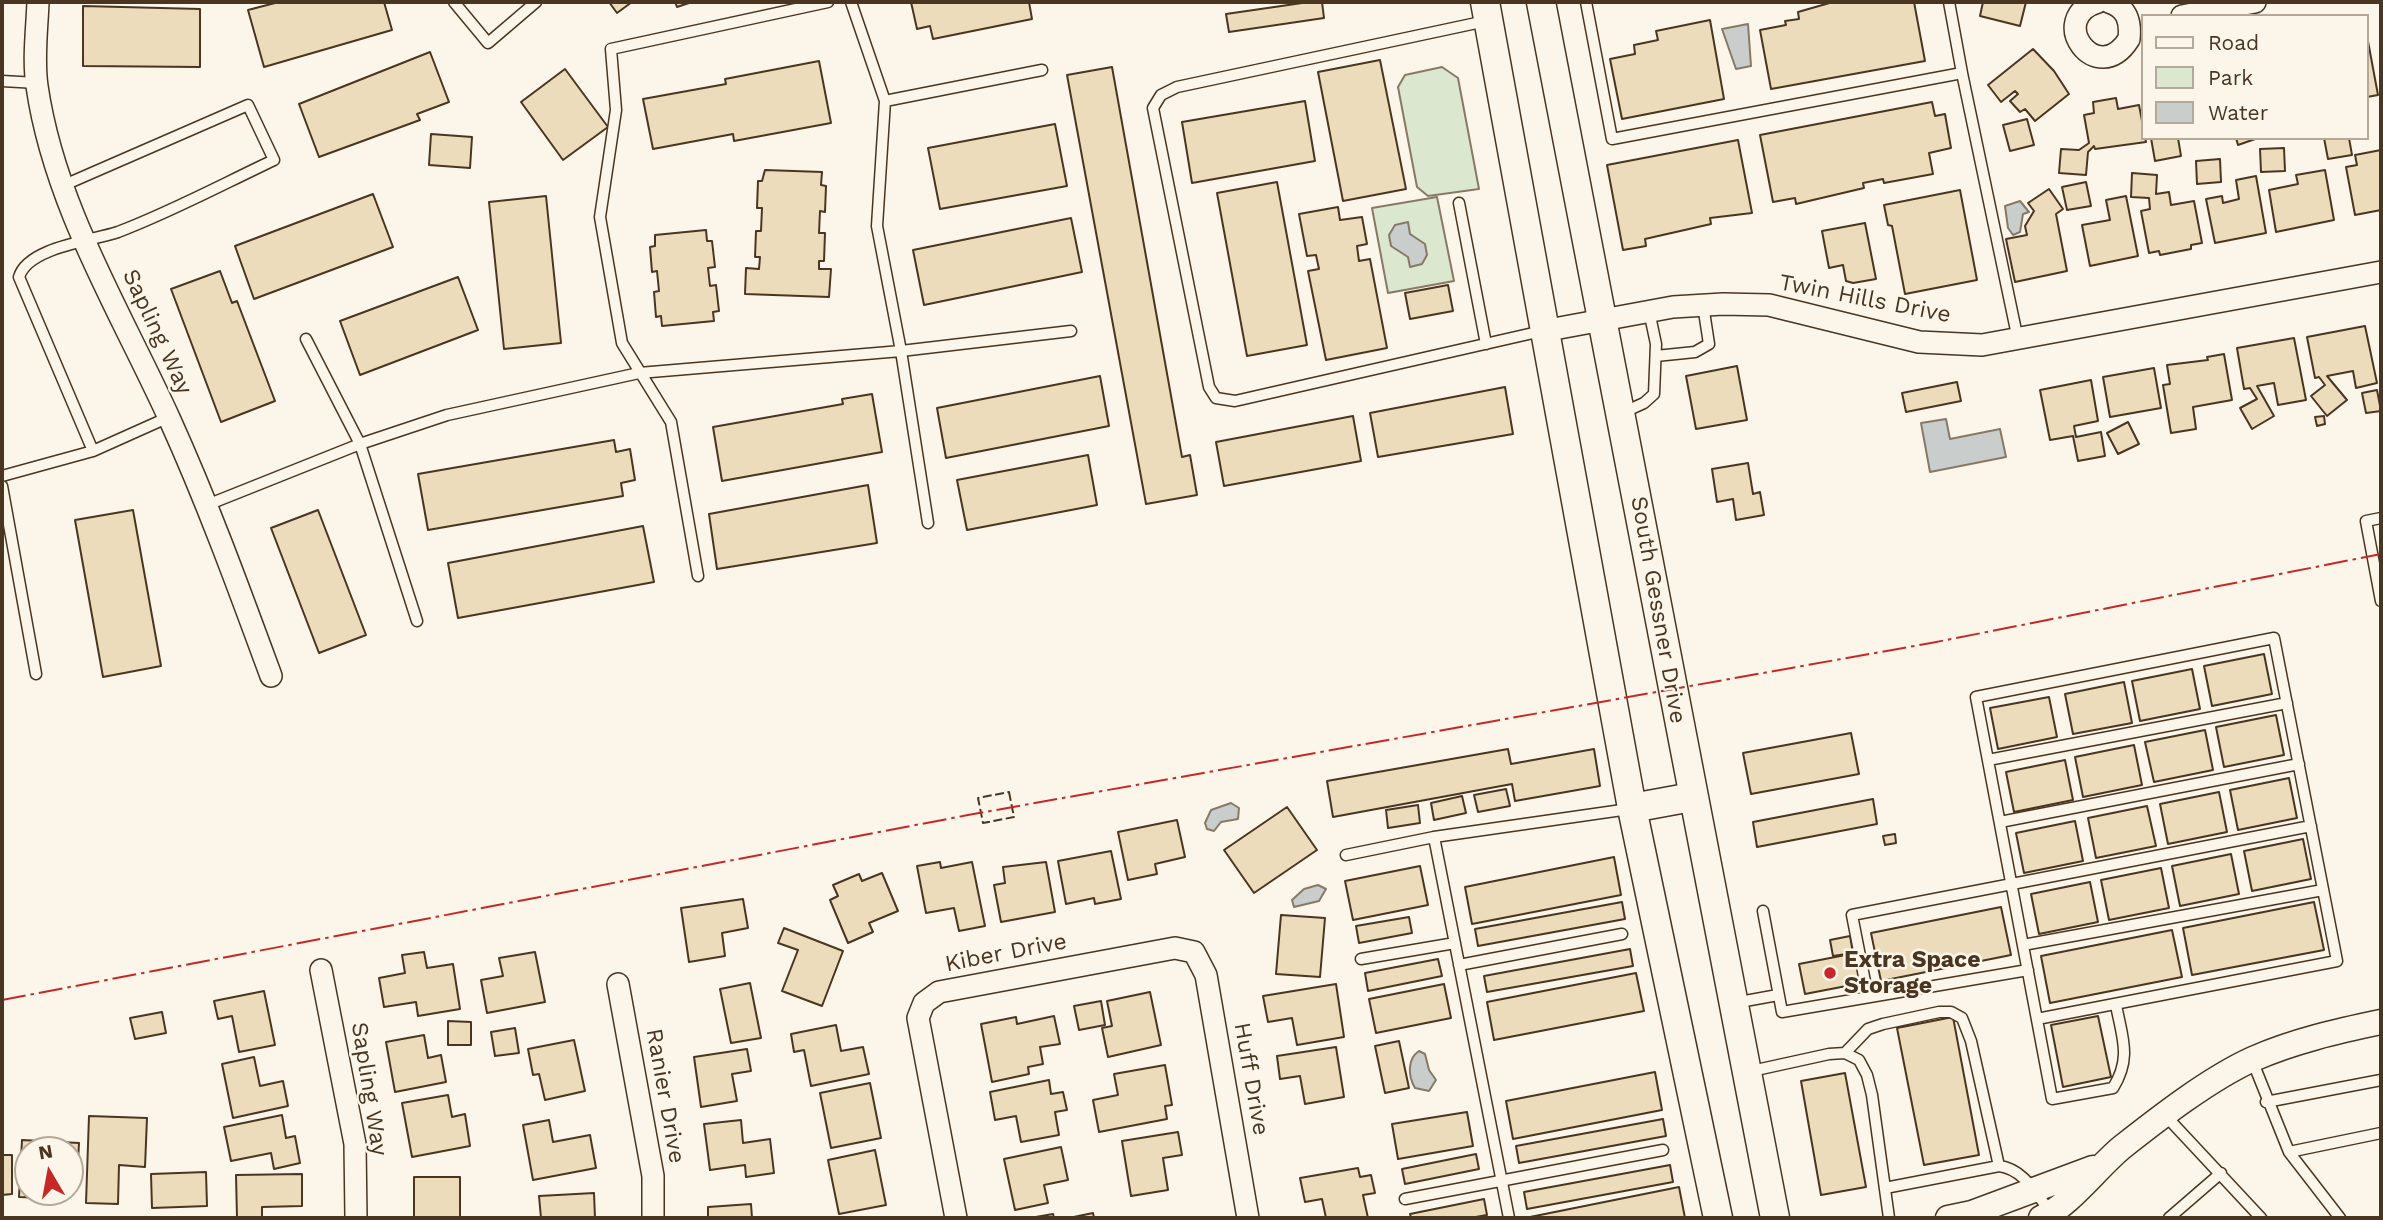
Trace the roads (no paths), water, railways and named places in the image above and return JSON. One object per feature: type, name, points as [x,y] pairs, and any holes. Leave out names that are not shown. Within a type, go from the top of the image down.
[{"type":"main road","name":"South Gessner Drive","points":[[1541,2],[1775,1218]]},
{"type":"main road","points":[[1487,11],[1543,331],[1632,808],[1718,1218]]},
{"type":"main road","points":[[1632,808],[1692,797]]},
{"type":"street","name":"Sapling Way","points":[[38,2],[37,83],[42,117],[62,186],[207,505],[271,676]]},
{"type":"street","points":[[2098,2],[2083,10],[2075,25],[2077,40],[2089,53],[2098,57],[2117,53],[2137,24],[2123,10],[2109,2]]},
{"type":"street","points":[[2192,14],[2255,2]]},
{"type":"street","name":"Twin Hills Drive","points":[[1543,331],[1649,311],[1703,305],[1769,306],[1919,342],[1982,345],[2381,272]]},
{"type":"street","name":"Kiber Drive","points":[[956,1218],[918,1018],[924,1003],[939,992],[1175,948],[1194,952]]},
{"type":"street","name":"Huff Drive","points":[[1194,952],[1206,975],[1248,1218]]},
{"type":"street","name":"Sapling Way","points":[[321,970],[355,1144],[356,1218]]},
{"type":"street","name":"Ranier Drive","points":[[618,984],[653,1176],[653,1218]]},
{"type":"street","points":[[2049,1217],[2100,1165],[2164,1114],[2251,1060],[2314,1037],[2381,1022]]},
{"type":"street","points":[[1948,1218],[1972,1213],[2100,1165]]},
{"type":"lane","points":[[454,2],[488,43],[536,2]]},
{"type":"lane","points":[[698,576],[671,422],[622,343],[600,217],[616,110],[611,48],[828,2]]},
{"type":"lane","points":[[851,2],[885,102],[877,226],[901,351],[928,523]]},
{"type":"lane","points":[[1586,2],[1612,139],[1962,73]]},
{"type":"lane","points":[[1949,2],[2018,340]]},
{"type":"lane","points":[[1487,11],[1177,88],[1161,94],[1153,108],[1209,387],[1216,398],[1236,401],[1543,331]]},
{"type":"lane","points":[[885,102],[1042,70]]},
{"type":"lane","points":[[2,82],[37,83]]},
{"type":"lane","points":[[62,186],[248,105],[274,160],[116,232],[84,239],[33,259],[21,270],[19,277],[93,451]]},
{"type":"lane","points":[[1459,203],[1486,344]]},
{"type":"lane","points":[[1656,356],[1695,352],[1709,344],[1703,305]]},
{"type":"lane","points":[[1622,413],[1644,403],[1654,394],[1656,356],[1649,311]]},
{"type":"lane","points":[[207,505],[360,444],[447,415],[639,373],[901,351],[1072,331]]},
{"type":"lane","points":[[306,339],[360,444],[418,621]]},
{"type":"lane","points":[[2,476],[93,451],[169,417]]},
{"type":"lane","points":[[2,486],[36,674]]},
{"type":"lane","points":[[2381,518],[2366,521],[2381,601]]},
{"type":"lane","points":[[2037,1019],[2337,961],[2274,638],[1976,697],[2052,1099],[2113,1088],[2124,1071],[2125,1057],[2116,1005]]},
{"type":"lane","points":[[1988,760],[2287,703]]},
{"type":"lane","points":[[2000,822],[2299,764]]},
{"type":"lane","points":[[1346,855],[1434,837],[1632,808]]},
{"type":"lane","points":[[1868,997],[1852,915],[2311,826]]},
{"type":"lane","points":[[1434,837],[1509,1218]]},
{"type":"lane","points":[[2023,945],[2323,890]]},
{"type":"lane","points":[[1763,911],[1782,1012],[2028,970]]},
{"type":"lane","points":[[1459,965],[1622,934]]},
{"type":"lane","points":[[1361,959],[1455,943]]},
{"type":"lane","points":[[1734,1003],[1779,995]]},
{"type":"lane","points":[[1845,1053],[1868,1029],[1882,1024],[1939,1012],[1951,1012],[1962,1018],[1970,1041],[1999,1166]]},
{"type":"lane","points":[[1747,1072],[1829,1054],[1845,1053],[1859,1060],[1867,1075],[1889,1218]]},
{"type":"lane","points":[[2251,1060],[2266,1102],[2289,1152],[2340,1218]]},
{"type":"lane","points":[[2266,1102],[2381,1080]]},
{"type":"lane","points":[[2164,1114],[2261,1218]]},
{"type":"lane","points":[[2289,1152],[2381,1133]]},
{"type":"lane","points":[[1405,1199],[1662,1150]]},
{"type":"lane","points":[[1885,1188],[1999,1166],[2011,1167],[2020,1173],[2034,1190],[2049,1217]]},
{"type":"lane","points":[[2169,1218],[2221,1173]]},
{"type":"water","points":[[1748,24],[1751,66],[1736,69],[1722,29]]},
{"type":"water","points":[[2020,201],[2029,212],[2023,214],[2020,232],[2013,235],[2008,228],[2005,206]]},
{"type":"water","points":[[1408,222],[1410,234],[1425,244],[1427,255],[1422,264],[1410,267],[1408,257],[1391,246],[1389,235],[1395,225]]},
{"type":"water","points":[[1946,419],[1950,439],[2000,429],[2006,457],[1930,472],[1921,423]]},
{"type":"water","points":[[1231,803],[1239,808],[1238,819],[1221,822],[1214,831],[1207,829],[1205,823],[1211,810]]},
{"type":"water","points":[[1318,885],[1326,889],[1319,901],[1294,907],[1292,900],[1304,889]]},
{"type":"water","points":[[1419,1051],[1425,1054],[1429,1070],[1436,1080],[1429,1091],[1415,1088],[1411,1078],[1412,1058]]},
{"type":"place","name":"Extra Space Storage","points":[[1830,973]]}]
